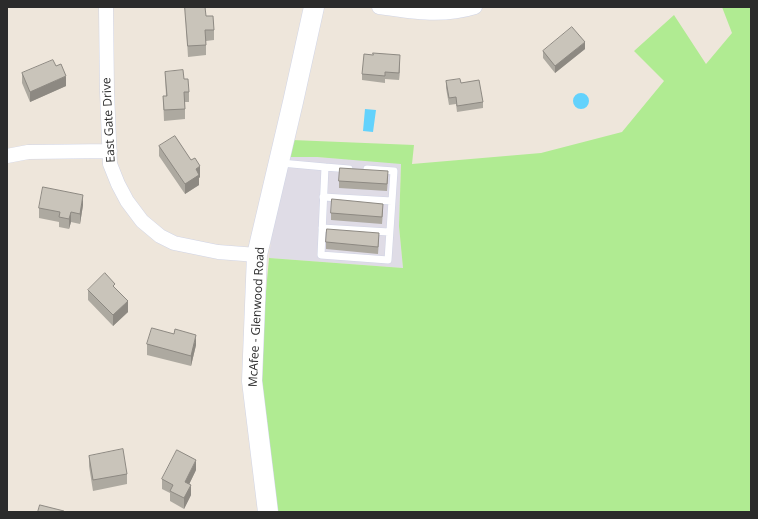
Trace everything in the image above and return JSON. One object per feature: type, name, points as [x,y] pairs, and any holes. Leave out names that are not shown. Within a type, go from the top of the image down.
[{"type":"street","name":"East Gate Drive","points":[[106,7],[110,164],[121,190],[142,221],[160,236],[174,243],[218,252],[257,255]]},
{"type":"street","name":"McAfee - Glenwood Road","points":[[268,512],[252,381],[257,255],[314,7]]},
{"type":"street","points":[[380,7],[419,13],[443,13],[476,7]]},
{"type":"street","points":[[7,156],[28,152],[110,151]]},
{"type":"lane","points":[[279,163],[394,171],[388,260],[321,256],[325,167]]},
{"type":"lane","points":[[323,197],[392,201]]},
{"type":"lane","points":[[322,228],[390,232]]},
{"type":"shaded area","points":[[289,157],[317,157],[401,163],[399,226],[403,268],[269,258],[273,223]]},
{"type":"green space","points":[[722,7],[751,7],[751,512],[277,512],[267,451],[260,358],[269,258],[403,268],[399,226],[401,164],[317,157],[289,157],[292,140],[414,145],[412,164],[541,153],[622,132],[664,81],[634,51],[674,15],[706,64],[732,33]]},
{"type":"water","points":[[581,93],[588,98],[589,101],[584,108],[581,109],[574,104],[573,101],[578,94]]},
{"type":"water","points":[[365,109],[376,110],[373,132],[363,131]]},
{"type":"building","points":[[185,7],[205,7],[206,16],[213,16],[214,30],[205,30],[206,45],[188,46]]},
{"type":"building","points":[[572,27],[585,42],[555,66],[543,51]]},
{"type":"building","points":[[373,53],[400,55],[399,73],[385,72],[385,76],[362,74],[364,54],[373,55]]},
{"type":"building","points":[[53,60],[56,66],[61,64],[66,76],[30,92],[22,73]]},
{"type":"building","points":[[183,70],[184,79],[188,79],[189,92],[184,92],[185,109],[164,110],[163,96],[167,96],[165,72]]},
{"type":"building","points":[[460,79],[461,83],[479,80],[483,102],[457,106],[456,97],[449,98],[446,81]]},
{"type":"building","points":[[175,136],[191,160],[195,158],[200,166],[196,169],[199,175],[185,184],[159,146]]},
{"type":"building","points":[[340,168],[388,171],[387,184],[339,181]]},
{"type":"building","points":[[43,187],[83,195],[80,214],[71,212],[69,219],[59,217],[60,212],[39,208]]},
{"type":"building","points":[[332,199],[383,204],[382,217],[331,213]]},
{"type":"building","points":[[327,229],[379,233],[378,247],[326,242]]},
{"type":"building","points":[[105,273],[115,284],[113,286],[128,301],[113,315],[88,290]]},
{"type":"building","points":[[152,328],[174,334],[175,329],[196,335],[191,356],[147,344]]},
{"type":"building","points":[[123,449],[127,474],[93,480],[89,456]]},
{"type":"building","points":[[177,450],[196,460],[185,482],[191,485],[184,498],[170,491],[173,485],[162,479]]},
{"type":"building","points":[[40,505],[64,511],[64,512],[38,512]]}]
